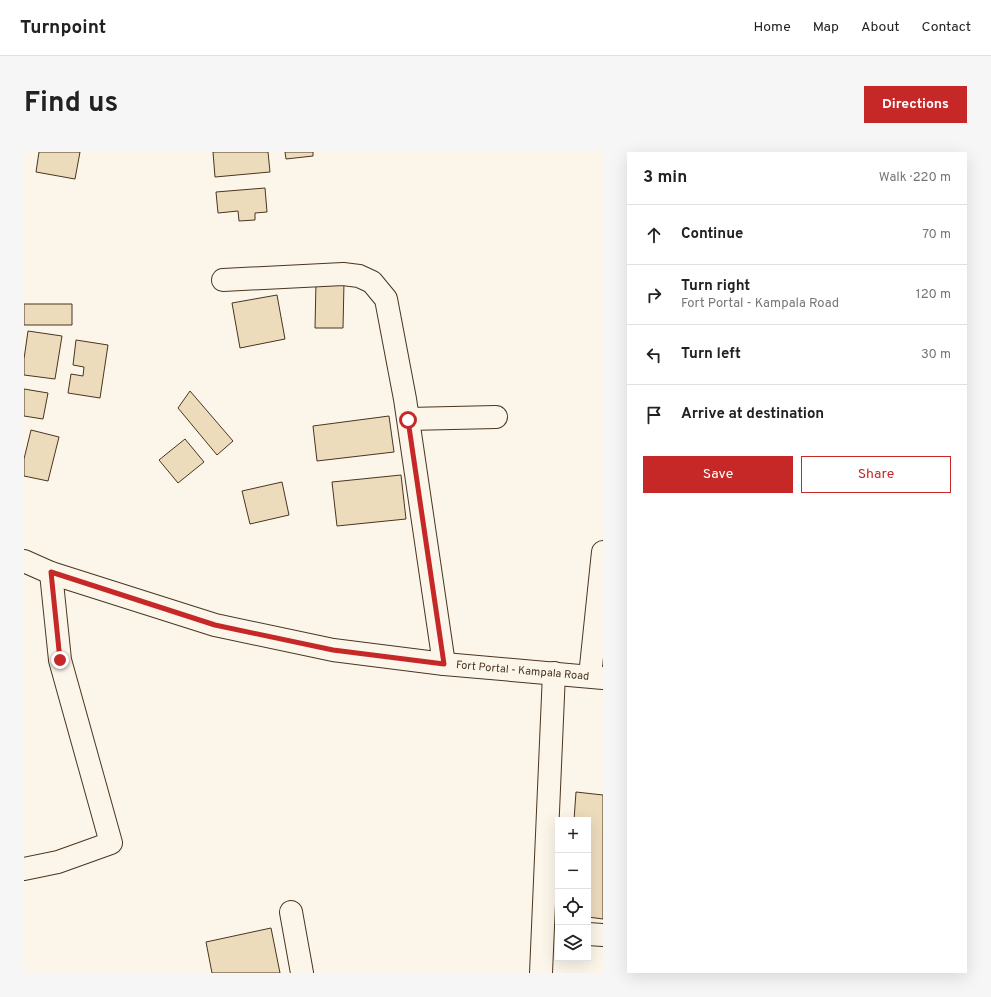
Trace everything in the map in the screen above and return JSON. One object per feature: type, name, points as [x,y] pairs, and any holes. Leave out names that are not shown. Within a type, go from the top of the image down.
[{"type":"street","points":[[223,280],[343,274],[359,276],[372,282],[386,299],[408,420],[444,664]]},
{"type":"street","points":[[408,420],[496,417]]},
{"type":"street","points":[[596,677],[603,552]]},
{"type":"street","name":"Fort Portal - Kampala Road","points":[[24,561],[51,572],[215,625],[333,650],[444,664],[596,677]]},
{"type":"street","points":[[24,869],[58,862],[111,843],[60,660],[51,572]]},
{"type":"street","points":[[541,973],[551,930],[554,673]]},
{"type":"street","points":[[291,912],[302,973]]},
{"type":"street","points":[[591,934],[603,935]]},
{"type":"building","points":[[39,152],[80,152],[75,179],[36,172]]},
{"type":"building","points":[[213,152],[268,152],[270,172],[215,177]]},
{"type":"building","points":[[285,152],[313,152],[313,156],[286,159]]},
{"type":"building","points":[[265,188],[267,212],[255,213],[255,220],[239,221],[238,211],[218,213],[216,192]]},
{"type":"building","points":[[316,282],[344,282],[343,328],[315,328]]},
{"type":"building","points":[[277,295],[285,339],[240,348],[232,303]]},
{"type":"building","points":[[24,304],[72,304],[72,325],[24,325]]},
{"type":"building","points":[[28,331],[62,336],[55,379],[24,375],[24,359]]},
{"type":"building","points":[[76,340],[108,345],[100,398],[68,393],[71,374],[83,376],[84,367],[73,365]]},
{"type":"building","points":[[24,389],[48,393],[43,419],[24,416]]},
{"type":"building","points":[[190,391],[233,441],[217,455],[178,408]]},
{"type":"building","points":[[389,416],[394,452],[317,461],[313,426]]},
{"type":"building","points":[[31,430],[59,437],[48,481],[24,476],[24,459]]},
{"type":"building","points":[[185,439],[204,462],[178,483],[159,460]]},
{"type":"building","points":[[401,475],[406,519],[337,526],[332,482]]},
{"type":"building","points":[[282,482],[289,515],[250,524],[242,491]]},
{"type":"building","points":[[576,792],[603,795],[603,919],[591,917],[591,817],[574,817]]},
{"type":"building","points":[[271,928],[280,973],[212,973],[206,942]]},
{"type":"route","points":[[60,660],[51,572],[215,625],[333,650],[444,664],[408,420]]}]
